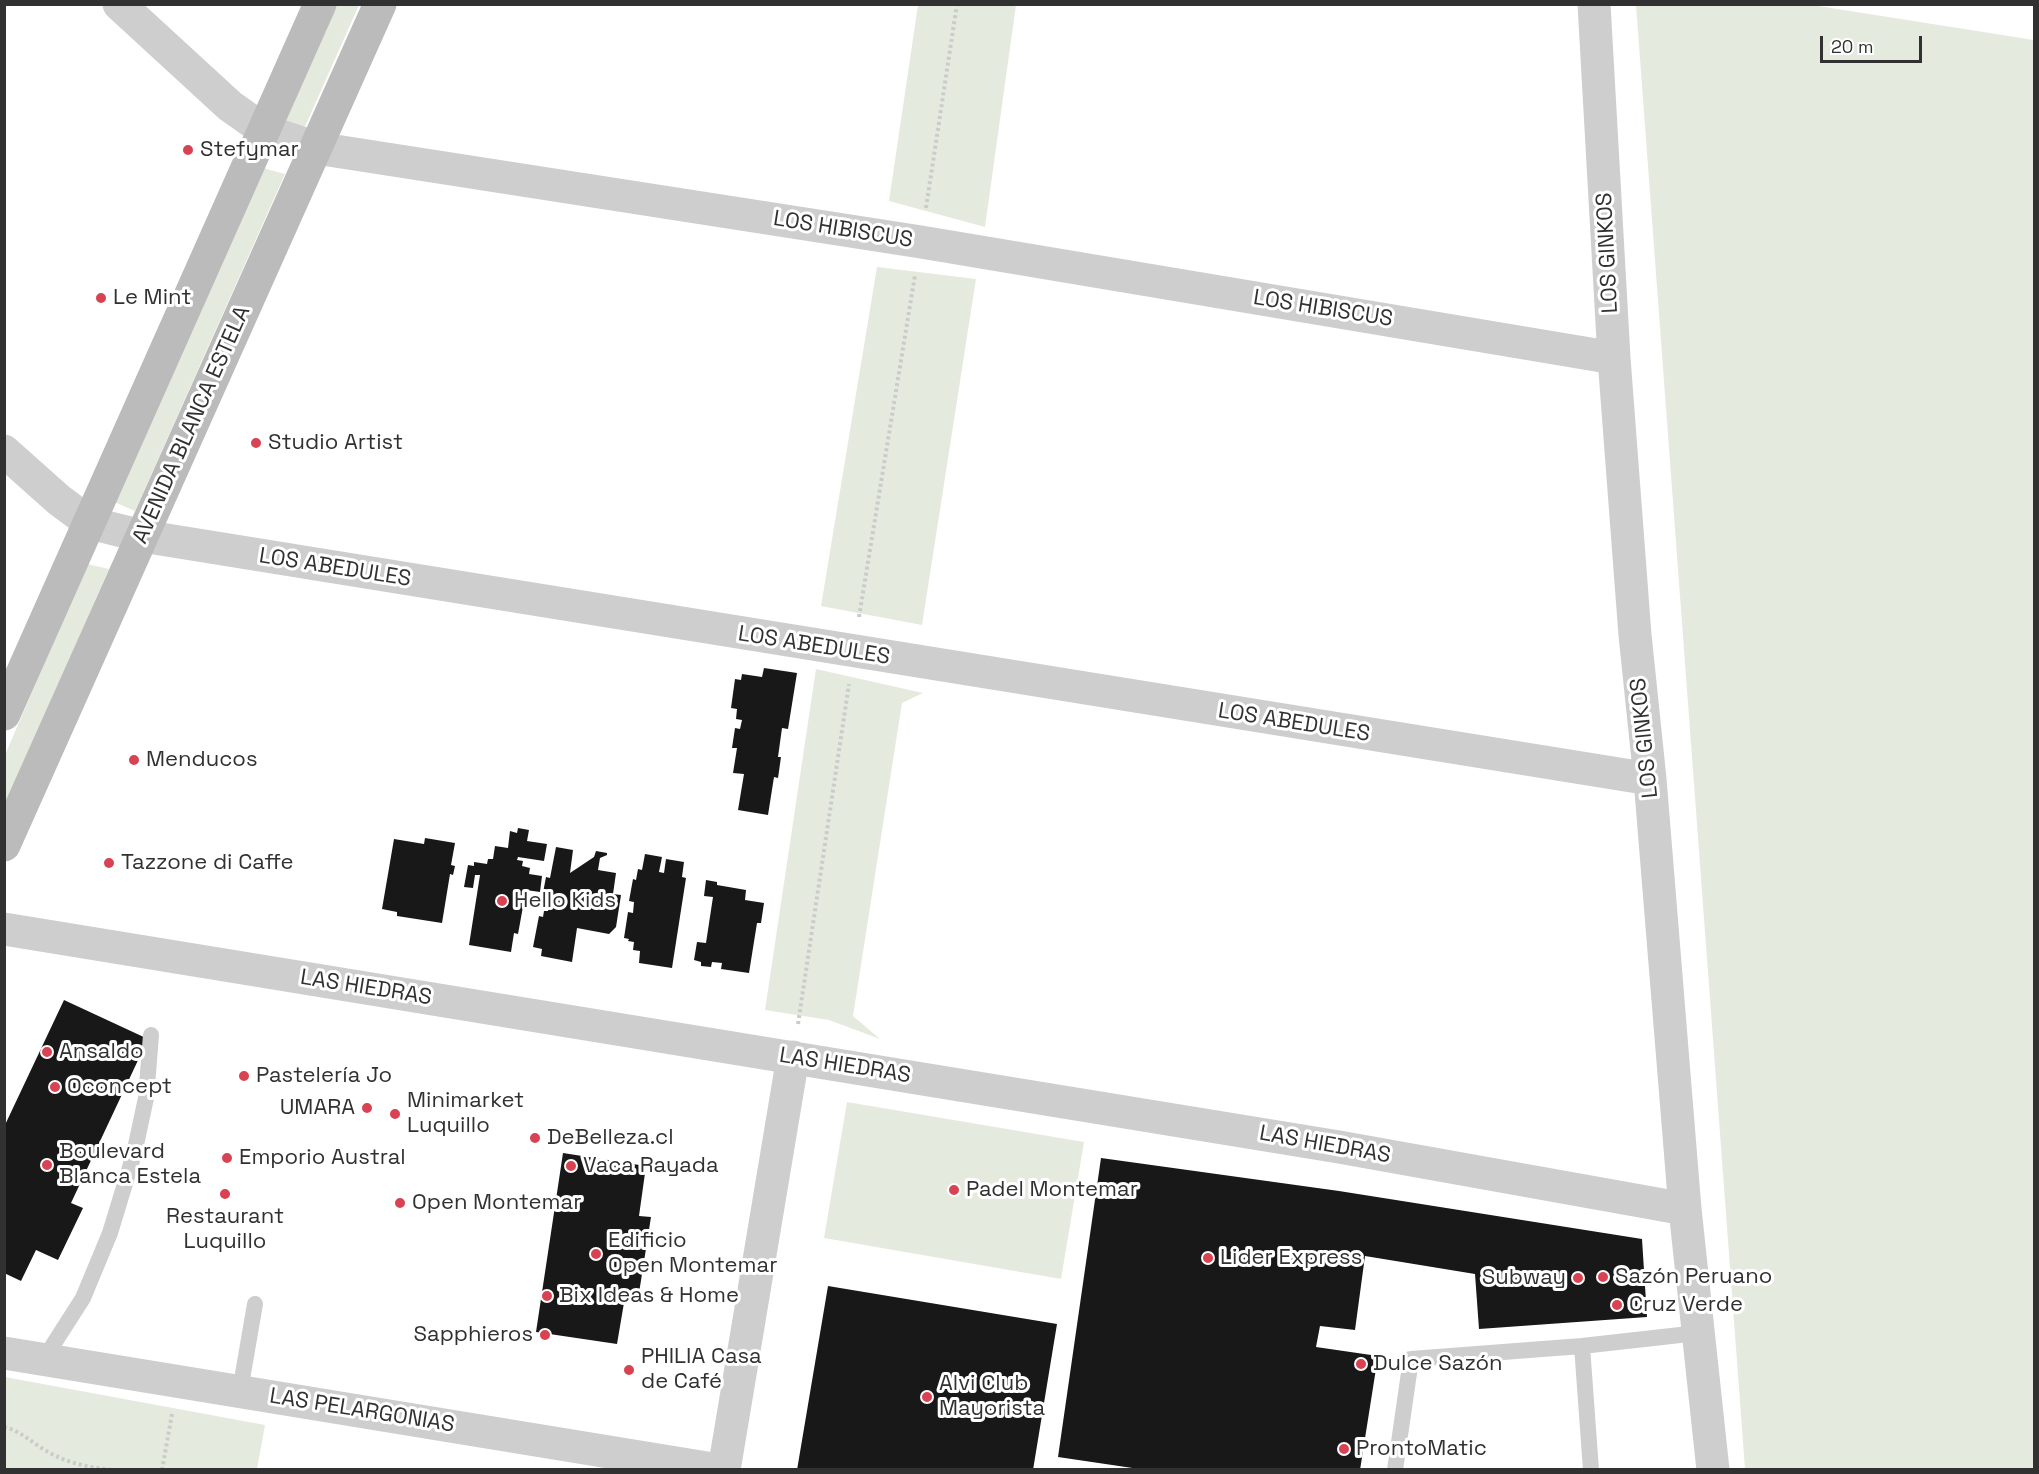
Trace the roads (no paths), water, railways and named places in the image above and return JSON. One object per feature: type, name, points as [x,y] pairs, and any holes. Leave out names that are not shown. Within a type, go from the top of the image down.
[{"type":"main road","points":[[4,714],[320,4]]},
{"type":"main road","name":"AVENIDA BLANCA ESTELA","points":[[4,845],[380,4]]},
{"type":"street","name":"LOS HIBISCUS","points":[[119,4],[230,106],[264,130],[316,148],[921,242],[1614,358]]},
{"type":"street","name":"LOS GINKOS","points":[[1594,4],[1614,358],[1635,635],[1650,779],[1685,1209],[1713,1470]]},
{"type":"street","name":"LOS ABEDULES","points":[[4,451],[59,500],[90,523],[142,536],[1650,779]]},
{"type":"street","name":"LAS HIEDRAS","points":[[4,929],[1339,1147],[1685,1209]]},
{"type":"street","points":[[724,1470],[793,1057]]},
{"type":"street","name":"LAS PELARGONIAS","points":[[4,1353],[719,1470]]},
{"type":"lane","points":[[44,1359],[83,1298],[110,1233],[134,1154],[144,1109],[151,1035]]},
{"type":"lane","points":[[240,1391],[255,1304]]},
{"type":"lane","points":[[1395,1470],[1411,1359],[1582,1346],[1698,1334]]},
{"type":"lane","points":[[1582,1346],[1591,1470]]},
{"type":"place","name":"Stefymar","points":[[188,150]]},
{"type":"place","name":"Le Mint","points":[[101,298]]},
{"type":"place","name":"Studio Artist","points":[[256,443]]},
{"type":"place","name":"Menducos","points":[[134,760]]},
{"type":"place","name":"Tazzone di Caffe","points":[[109,863]]},
{"type":"place","name":"Hello Kids","points":[[502,901]]},
{"type":"place","name":"Ansaldo","points":[[47,1052]]},
{"type":"place","name":"Pastelería Jo","points":[[244,1076]]},
{"type":"place","name":"Oconcept","points":[[55,1087]]},
{"type":"place","name":"UMARA","points":[[367,1108]]},
{"type":"place","name":"Minimarket Luquillo","points":[[395,1114]]},
{"type":"place","name":"DeBelleza.cl","points":[[535,1138]]},
{"type":"place","name":"Emporio Austral","points":[[227,1158]]},
{"type":"place","name":"Boulevard Blanca Estela","points":[[47,1165]]},
{"type":"place","name":"Vaca Rayada","points":[[571,1166]]},
{"type":"place","name":"Padel Montemar","points":[[954,1190]]},
{"type":"place","name":"Restaurant Luquillo","points":[[225,1194]]},
{"type":"place","name":"Open Montemar","points":[[400,1203]]},
{"type":"place","name":"Edificio Open Montemar","points":[[596,1254]]},
{"type":"place","name":"Lider Express","points":[[1208,1258]]},
{"type":"place","name":"Sazón Peruano","points":[[1603,1277]]},
{"type":"place","name":"Subway","points":[[1578,1278]]},
{"type":"place","name":"Bix Ideas & Home","points":[[547,1296]]},
{"type":"place","name":"Cruz Verde","points":[[1617,1305]]},
{"type":"place","name":"Sapphieros","points":[[545,1335]]},
{"type":"place","name":"Dulce Sazón","points":[[1361,1364]]},
{"type":"place","name":"PHILIA Casa de Café","points":[[629,1370]]},
{"type":"place","name":"Alvi Club Mayorista","points":[[927,1397]]},
{"type":"place","name":"ProntoMatic","points":[[1344,1449]]}]
